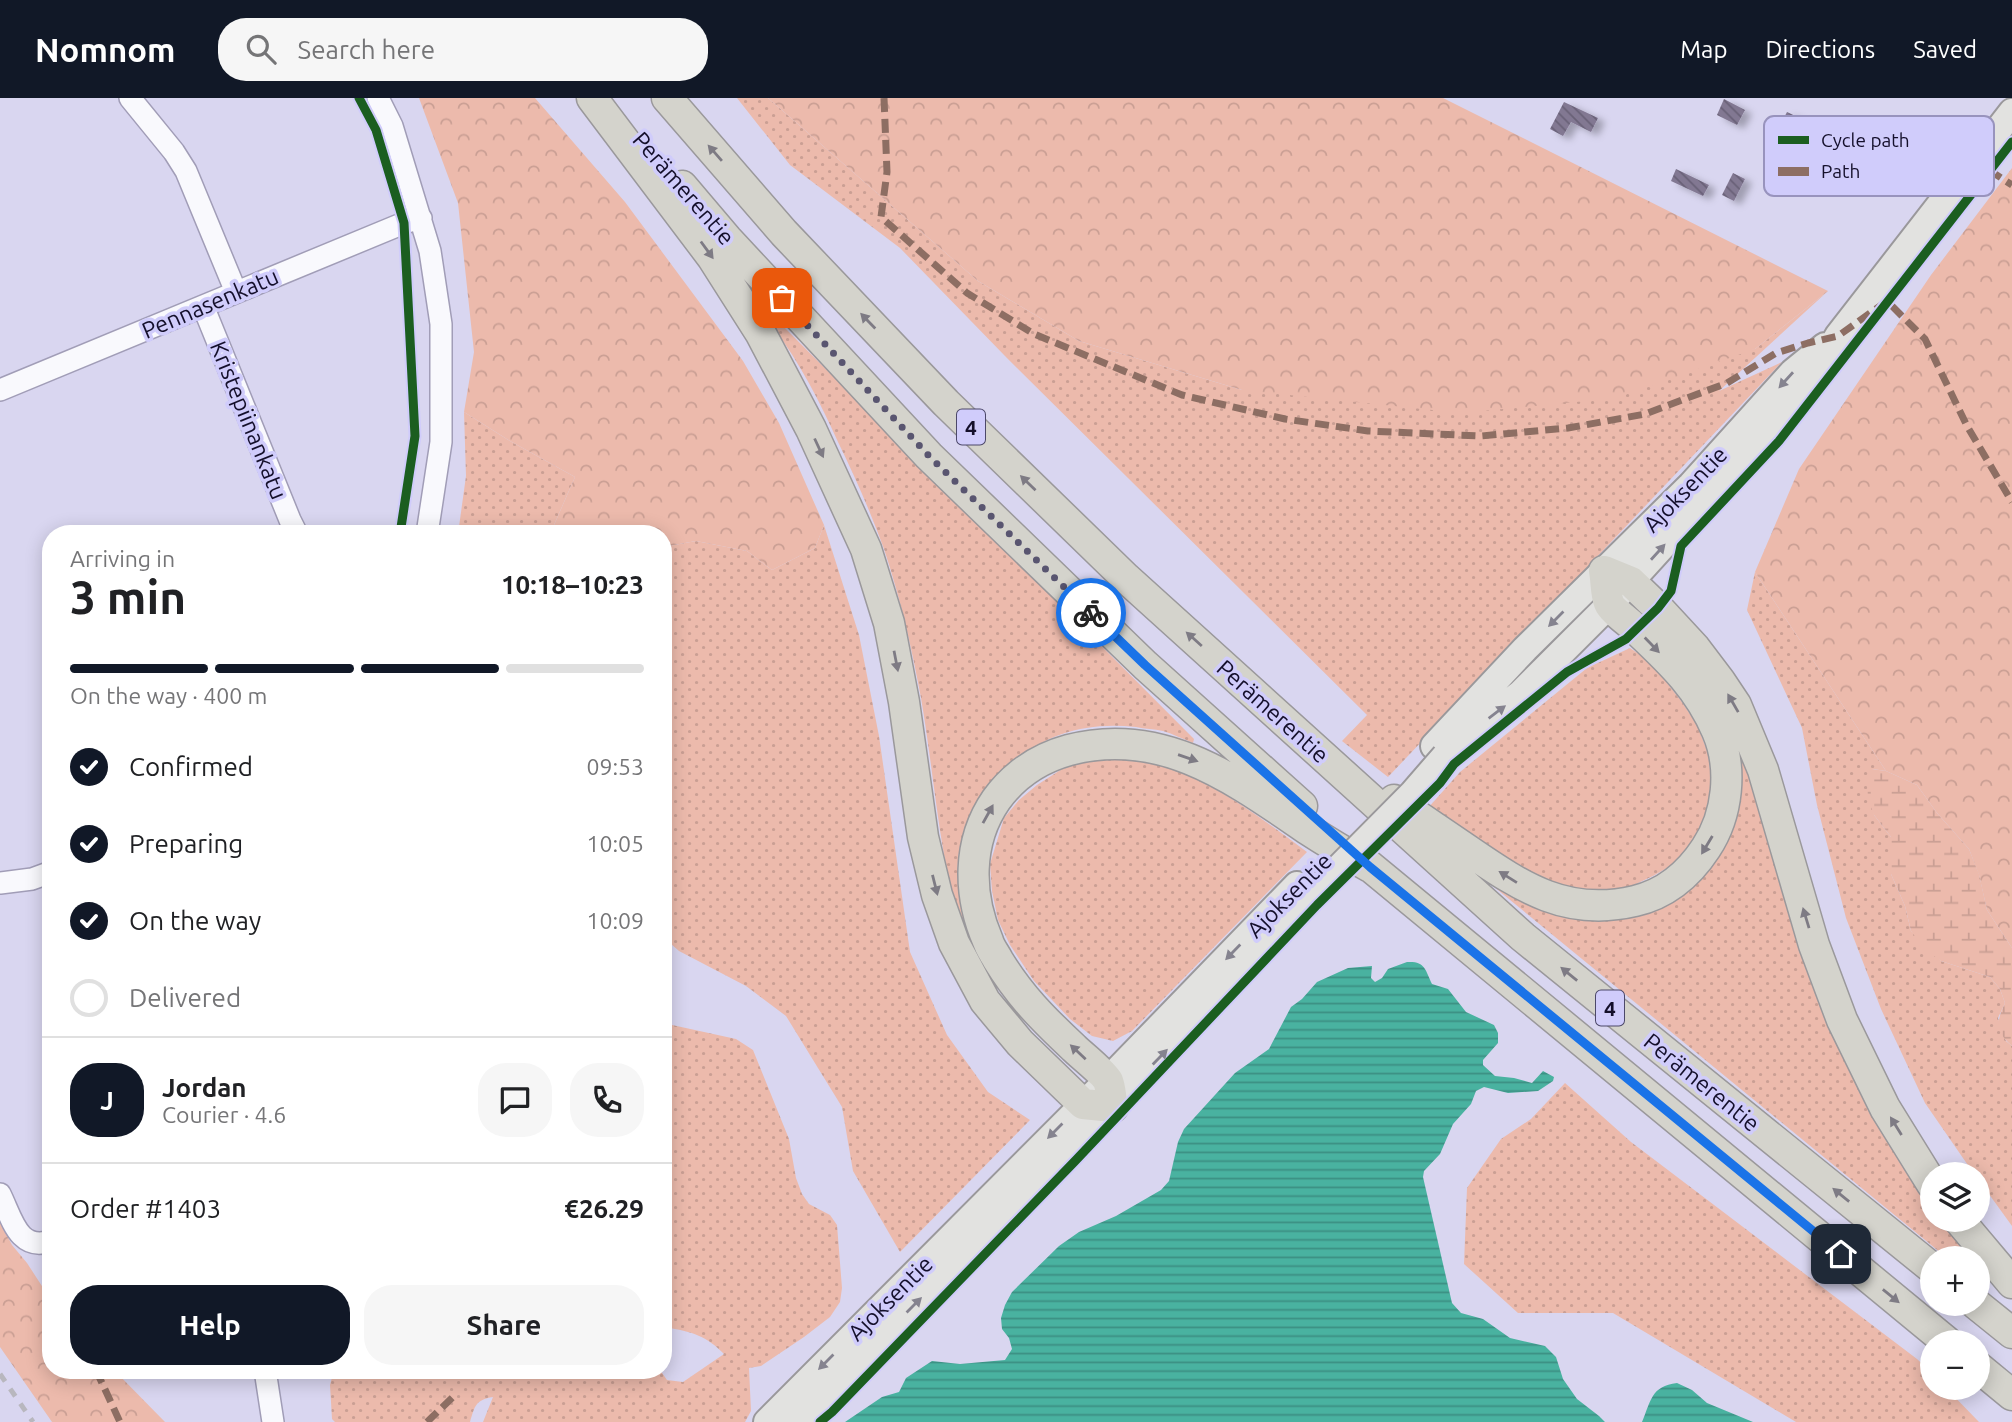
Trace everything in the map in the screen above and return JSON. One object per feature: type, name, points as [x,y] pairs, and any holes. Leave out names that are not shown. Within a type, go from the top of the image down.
[{"type":"highway","points":[[592,98],[712,257],[761,334],[811,429],[866,549],[888,623],[904,702],[923,836],[937,895],[954,943],[985,1001],[1020,1042],[1083,1104],[1110,1093],[1013,985],[988,942],[975,897],[974,854],[987,814],[1011,782],[1054,755],[1080,747],[1110,744],[1168,751],[1196,760],[1226,775],[1370,867]]},
{"type":"highway","name":"Perämerentie","points":[[607,98],[727,239],[929,456],[1145,665],[1370,867],[1933,1330]]},
{"type":"highway","name":"Perämerentie","points":[[667,98],[784,233],[946,403],[1126,578],[1523,937],[1920,1258]]},
{"type":"highway","points":[[1299,734],[1510,879],[1528,888],[1582,906],[1614,906],[1644,899],[1670,886],[1686,873],[1708,846],[1723,807],[1725,765],[1718,734],[1690,683],[1609,605],[1617,577],[1658,608],[1695,648],[1736,705],[1763,770],[1814,945],[1842,1020],[1885,1108],[1920,1165]]},
{"type":"highway","points":[[1969,1232],[2012,1283]]},
{"type":"highway","points":[[1990,1315],[2012,1333]]},
{"type":"highway","points":[[1990,1377],[2012,1395]]},
{"type":"main road","name":"Ajoksentie","points":[[1994,135],[2012,112]]},
{"type":"main road","name":"Ajoksentie","points":[[1439,752],[1498,677],[1617,577],[1691,485],[1793,372],[1838,337],[1947,196]]},
{"type":"main road","name":"Ajoksentie","points":[[796,1422],[1303,892],[1399,785],[1439,752],[1521,694],[1609,605]]},
{"type":"main road","name":"Ajoksentie","points":[[767,1422],[1083,1104]]},
{"type":"street","points":[[130,98],[186,171],[236,292]]},
{"type":"street","points":[[378,98],[392,126],[430,251],[441,324],[441,442],[428,525]]},
{"type":"street","name":"Pennasenkatu","points":[[0,390],[404,223],[421,219]]},
{"type":"street","name":"Kristepiinankatu","points":[[202,306],[293,525]]},
{"type":"street","points":[[0,883],[42,876]]},
{"type":"street","points":[[0,1194],[18,1232],[26,1241],[42,1242]]},
{"type":"street","points":[[266,1379],[273,1422]]},
{"type":"green space","points":[[419,98],[535,98],[625,202],[743,361],[779,423],[824,525],[815,548],[772,570],[747,551],[696,541],[672,545],[672,525],[554,525],[575,477],[464,412],[474,352],[458,203]]},
{"type":"green space","points":[[737,98],[768,98],[978,281],[1079,341],[1242,390],[1755,349],[1828,291],[1719,391],[1782,362],[1388,777],[1342,741],[1367,715],[1005,356],[900,248],[790,165]]},
{"type":"green space","points":[[768,98],[1443,98],[1828,291],[1755,349],[1616,398],[1461,413],[1242,390],[1079,341],[978,281]]},
{"type":"green space","points":[[2012,168],[2012,948],[1987,910],[1979,875],[1969,849],[1937,813],[1917,785],[1886,771],[1755,572],[1799,469],[1931,275],[1991,196],[1994,196],[1994,192]]},
{"type":"green space","points":[[779,322],[1194,739],[1193,743],[1163,731],[1136,727],[1093,727],[1054,737],[1019,757],[989,788],[973,813],[959,850],[960,890],[973,940],[957,910],[949,877],[914,661],[890,567],[851,468],[824,412],[801,369],[773,327]]},
{"type":"green space","points":[[464,412],[575,477],[554,525],[459,525],[466,476]]},
{"type":"green space","points":[[824,525],[859,635],[879,736],[910,952],[947,1035],[988,1092],[1030,1120],[900,1252],[853,1171],[842,1107],[786,1016],[746,986],[672,945],[672,545],[696,541],[747,551],[772,570],[815,548]]},
{"type":"green space","points":[[1755,572],[1886,771],[1872,769],[1874,815],[1891,837],[1891,874],[1905,906],[1911,931],[1941,961],[1990,977],[2000,989],[2005,1003],[1998,1018],[2006,1041],[2012,1046],[2012,1226],[1990,1196],[1990,1162],[1966,1162],[1925,1103],[1881,1009],[1846,918],[1817,805],[1802,728],[1747,610]]},
{"type":"green space","points":[[1630,648],[1657,670],[1682,702],[1697,725],[1708,753],[1712,786],[1705,819],[1690,845],[1674,864],[1623,890],[1595,893],[1542,882],[1428,808],[1460,772],[1587,668]]},
{"type":"green space","points":[[1730,720],[1904,1162],[1920,1185],[1920,1232],[1952,1232],[1962,1246],[1932,1246],[1482,877],[1549,912],[1571,918],[1601,919],[1691,884]]},
{"type":"green space","points":[[1093,759],[1131,759],[1183,774],[1226,796],[1307,852],[1132,1031],[1113,1041],[1092,1036],[1070,1019],[1034,981],[1010,945],[998,920],[990,864],[1004,818],[1019,800],[1062,769]]},
{"type":"green space","points":[[1872,769],[1886,771],[1917,785],[1937,813],[1969,849],[1979,874],[1987,910],[2012,948],[2012,1046],[2000,1031],[1999,1021],[2005,1003],[2000,989],[1990,977],[1941,961],[1924,949],[1911,931],[1905,906],[1891,874],[1891,837],[1874,815],[1868,799],[1867,776]]},
{"type":"green space","points":[[672,1025],[736,1039],[753,1050],[789,1139],[796,1178],[802,1194],[809,1204],[830,1215],[837,1225],[842,1288],[840,1302],[830,1317],[804,1337],[761,1366],[749,1368],[751,1411],[745,1422],[483,1422],[493,1397],[477,1405],[470,1422],[335,1422],[332,1419],[332,1379],[666,1379],[683,1382],[724,1354],[705,1339],[672,1328]]},
{"type":"green space","points":[[1565,1083],[1631,1142],[1917,1359],[1920,1362],[1920,1400],[1958,1400],[1979,1422],[1796,1422],[1613,1313],[1518,1313],[1464,1264],[1467,1188],[1501,1139],[1531,1119]]},
{"type":"green space","points":[[0,1222],[12,1245],[42,1286],[42,1379],[123,1379],[165,1422],[52,1422],[0,1347]]},
{"type":"shaded area","points":[[1407,962],[1421,965],[1432,984],[1448,989],[1466,1012],[1494,1025],[1498,1033],[1498,1043],[1483,1060],[1483,1065],[1495,1076],[1532,1083],[1543,1071],[1554,1077],[1553,1081],[1538,1091],[1508,1093],[1484,1087],[1476,1091],[1471,1104],[1453,1124],[1440,1154],[1424,1171],[1423,1177],[1452,1303],[1461,1313],[1483,1319],[1510,1338],[1545,1346],[1556,1357],[1563,1379],[1577,1399],[1605,1422],[845,1422],[882,1397],[899,1392],[906,1378],[932,1361],[960,1364],[1005,1360],[1012,1349],[1009,1338],[1002,1329],[1001,1318],[1012,1292],[1059,1246],[1079,1232],[1116,1216],[1161,1190],[1169,1181],[1178,1142],[1184,1129],[1235,1073],[1269,1049],[1291,1007],[1317,982],[1348,968],[1372,966],[1371,978],[1375,982],[1382,978],[1388,969]]},
{"type":"shaded area","points":[[1677,1383],[1692,1390],[1707,1403],[1753,1422],[1642,1422],[1657,1391]]},
{"type":"building","points":[[1724,99],[1745,110],[1737,125],[1717,115]]},
{"type":"building","points":[[1564,102],[1598,118],[1591,132],[1571,122],[1563,136],[1550,129]]},
{"type":"building","points":[[1676,169],[1709,185],[1703,196],[1671,181]]},
{"type":"building","points":[[1733,173],[1745,179],[1734,201],[1722,195]]},
{"type":"railway","points":[[0,1374],[33,1422]]},
{"type":"marked path","points":[[884,98],[887,172],[881,217],[967,293],[1034,334],[1182,395],[1285,419],[1368,431],[1481,436],[1568,428],[1645,414],[1727,383],[1776,353],[1838,336],[1887,301],[1925,339],[1967,426],[2012,502]]},
{"type":"marked path","points":[[1994,173],[2012,185]]},
{"type":"marked path","points":[[100,1379],[120,1422]]},
{"type":"marked path","points":[[427,1422],[456,1394]]},
{"type":"cycle path","points":[[359,98],[376,130],[404,223],[415,436],[401,525]]},
{"type":"cycle path","points":[[1994,165],[2012,142]]},
{"type":"cycle path","points":[[820,1422],[1076,1160],[1317,905],[1440,783],[1454,764],[1567,672],[1626,639],[1658,608],[1671,591],[1681,546],[1779,441],[1970,196]]},
{"type":"way so far","points":[[782,298],[929,456],[1091,613]]},
{"type":"route","points":[[1091,613],[1370,867],[1841,1254]]}]
